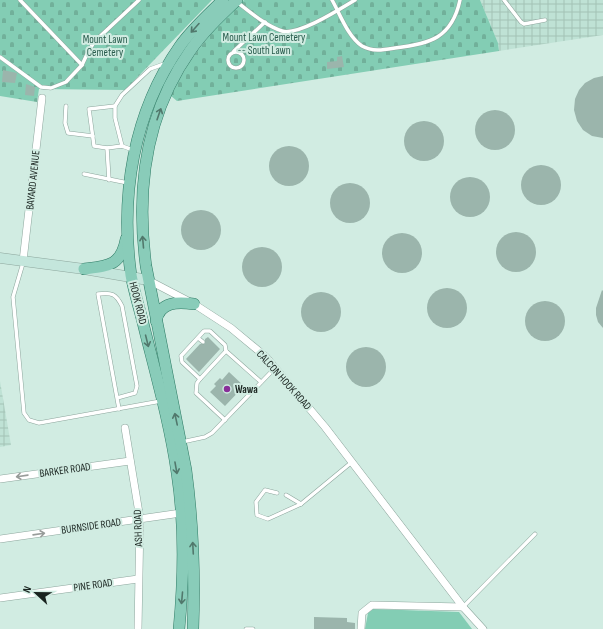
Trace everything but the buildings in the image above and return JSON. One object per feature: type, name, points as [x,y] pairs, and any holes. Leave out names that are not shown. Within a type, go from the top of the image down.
[{"type":"main road","name":"HOOK ROAD","points":[[179,629],[184,562],[177,472],[162,401],[132,276],[128,220],[129,184],[135,150],[148,107],[169,63],[189,35],[223,0]]},
{"type":"main road","name":"HOOK ROAD","points":[[193,629],[193,549],[189,494],[181,443],[148,280],[142,241],[141,204],[146,160],[152,133],[163,101],[189,51],[202,34],[236,1]]},
{"type":"main road","points":[[84,269],[108,266],[120,257],[126,240],[128,220]]},
{"type":"main road","points":[[156,321],[160,310],[168,305],[178,302],[194,304]]},
{"type":"street","name":"BAYARD AVENUE","points":[[23,261],[42,98]]},
{"type":"street","name":"CALCON HOOK ROAD","points":[[0,258],[132,276],[148,280],[194,304],[231,328],[266,357],[275,367],[352,462],[463,608],[483,629]]},
{"type":"street","name":"ASH ROAD","points":[[125,428],[140,519],[138,629]]},
{"type":"street","name":"BARKER ROAD","points":[[0,479],[130,461]]},
{"type":"street","name":"BURNSIDE ROAD","points":[[0,539],[181,513]]},
{"type":"street","name":"PINE ROAD","points":[[0,598],[138,579]]},
{"type":"street","points":[[361,629],[362,612],[372,605],[463,608]]},
{"type":"lane","points":[[20,0],[82,65]]},
{"type":"lane","points":[[0,57],[41,87],[51,88],[66,82],[82,65],[89,50],[95,42],[139,0]]},
{"type":"lane","points":[[332,0],[353,38],[368,49],[376,50],[418,45],[433,41],[449,28],[458,11],[460,0]]},
{"type":"lane","points":[[236,1],[265,22],[282,31],[295,32],[355,0]]},
{"type":"lane","points":[[504,0],[524,24],[545,20]]},
{"type":"lane","points":[[242,44],[242,54],[244,58],[243,64],[239,68],[234,68],[229,65],[229,55],[265,22]]},
{"type":"lane","points":[[233,52],[242,54]]},
{"type":"lane","points":[[122,146],[115,118],[115,106],[122,95],[150,69],[169,63]]},
{"type":"lane","points":[[66,106],[65,122],[68,133],[92,136]]},
{"type":"lane","points":[[115,106],[89,109],[94,146],[107,148],[122,146],[126,149],[135,150]]},
{"type":"lane","points":[[107,148],[108,180]]},
{"type":"lane","points":[[84,174],[129,184]]},
{"type":"lane","points":[[23,261],[13,297],[24,413],[28,420],[39,423],[162,401]]},
{"type":"lane","points":[[117,398],[135,393],[137,386],[122,306],[117,296],[109,292],[98,294],[119,409]]},
{"type":"lane","points":[[200,379],[182,362],[181,356],[204,331],[210,331],[225,345],[226,351],[261,382]]},
{"type":"lane","points":[[198,338],[203,342]]},
{"type":"lane","points":[[187,351],[191,354]]},
{"type":"lane","points":[[225,420],[196,393],[197,383],[226,351]]},
{"type":"lane","points":[[216,354],[220,358]]},
{"type":"lane","points":[[204,366],[208,370]]},
{"type":"lane","points":[[181,443],[205,437],[212,433],[275,367]]},
{"type":"lane","points":[[277,493],[265,490],[256,502],[257,515],[268,519],[301,504],[352,462]]},
{"type":"lane","points":[[286,495],[301,504]]},
{"type":"lane","points":[[463,608],[535,534]]},
{"type":"lane","points":[[246,629],[253,629]]},
{"type":"shaded area","points":[[480,0],[603,0],[603,35],[499,51],[498,43]]},
{"type":"shaded area","points":[[0,381],[11,445],[0,447]]},
{"type":"green space","name":"Mount Lawn Cemetery","points":[[0,0],[212,0],[125,90],[39,89],[37,102],[0,96]]},
{"type":"green space","name":"Mount Lawn Cemetery -- South Lawn","points":[[244,0],[480,0],[498,43],[499,51],[177,101],[171,96],[186,68],[211,33]]},
{"type":"green space","points":[[373,609],[459,612],[472,629],[365,629],[368,613]]},
{"type":"place","name":"Wawa","points":[[227,389]]}]
